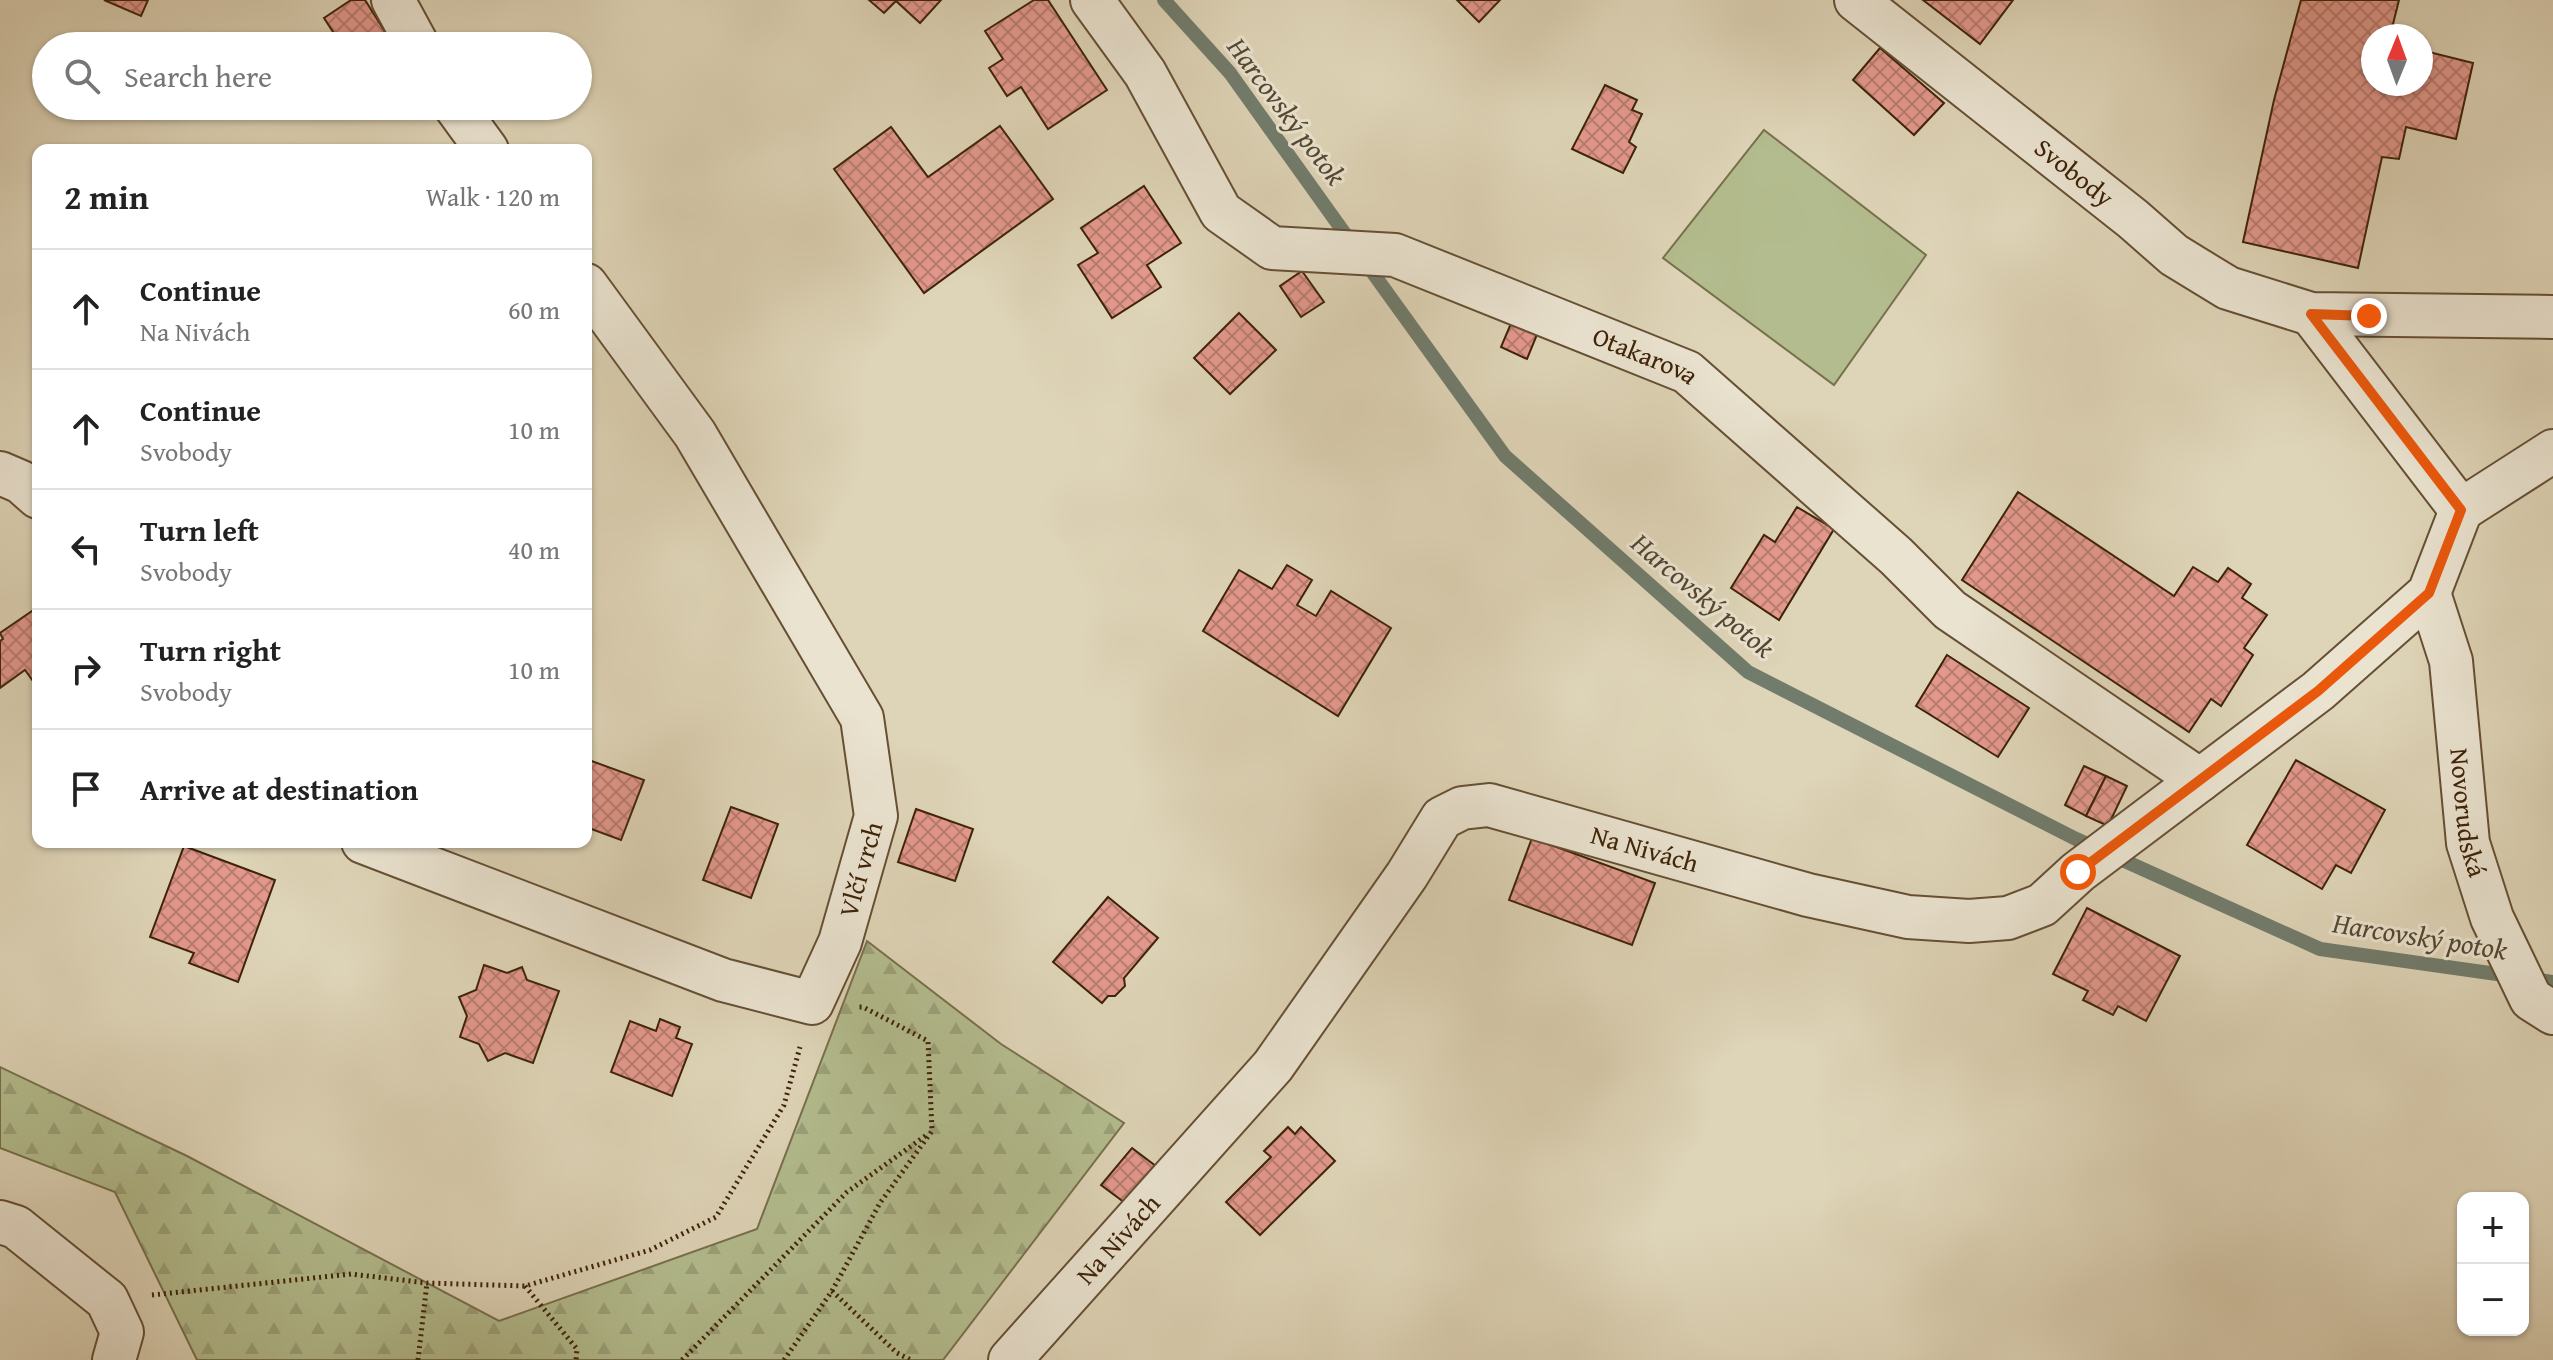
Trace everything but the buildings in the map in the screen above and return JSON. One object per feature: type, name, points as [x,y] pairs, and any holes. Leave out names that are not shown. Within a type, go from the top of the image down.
[{"type":"street","points":[[393,0],[410,32]]},
{"type":"street","name":"Otakarova","points":[[1092,0],[1145,73],[1221,212],[1272,248],[1395,255],[1687,372],[1896,556],[1950,610],[2200,780]]},
{"type":"street","name":"Svobody","points":[[1856,0],[2133,219],[2174,255],[2228,288],[2311,314],[2553,317]]},
{"type":"street","points":[[465,120],[483,144]]},
{"type":"street","name":"Vlčí vrch","points":[[592,293],[695,434],[862,718],[876,816],[840,942],[812,1003]]},
{"type":"street","points":[[2311,314],[2461,510]]},
{"type":"street","points":[[2429,593],[2461,510],[2553,451]]},
{"type":"street","points":[[0,473],[21,482],[32,492]]},
{"type":"street","name":"Na Nivách","points":[[1010,1360],[1273,1066],[1407,875],[1442,818],[1462,808],[1489,805],[1808,895],[1908,917],[1969,921],[2008,918],[2042,905],[2078,872],[2318,691],[2429,593]]},
{"type":"street","name":"Novorudská","points":[[2429,593],[2451,661],[2468,843],[2492,918],[2542,1006]]},
{"type":"street","points":[[379,848],[723,980],[812,1003]]},
{"type":"street","points":[[0,1222],[16,1227],[107,1300],[122,1332],[114,1360]]},
{"type":"path","points":[[107,1300],[351,1274],[427,1283],[525,1286],[650,1250],[716,1217],[784,1105],[812,1003],[863,1007],[928,1041],[932,1131],[880,1203],[832,1291],[784,1360]]},
{"type":"path","points":[[682,1360],[847,1192],[932,1131]]},
{"type":"path","points":[[418,1360],[427,1283]]},
{"type":"path","points":[[525,1286],[577,1349],[576,1360]]},
{"type":"path","points":[[832,1291],[897,1353],[911,1360]]},
{"type":"green space","points":[[1764,130],[1926,255],[1834,385],[1663,258]]},
{"type":"green space","points":[[867,941],[1001,1044],[1124,1123],[943,1360],[197,1360],[115,1192],[0,1148],[0,1067],[187,1156],[499,1321],[757,1229]]},
{"type":"waterway","name":"Harcovský potok","points":[[1164,0],[1230,73],[1353,245]]},
{"type":"waterway","name":"Harcovský potok","points":[[1365,262],[1505,456],[1748,672],[2076,839],[2320,949],[2553,982]]},
{"type":"route","points":[[2078,872],[2318,691],[2429,593],[2461,510],[2311,314],[2369,316]]}]
